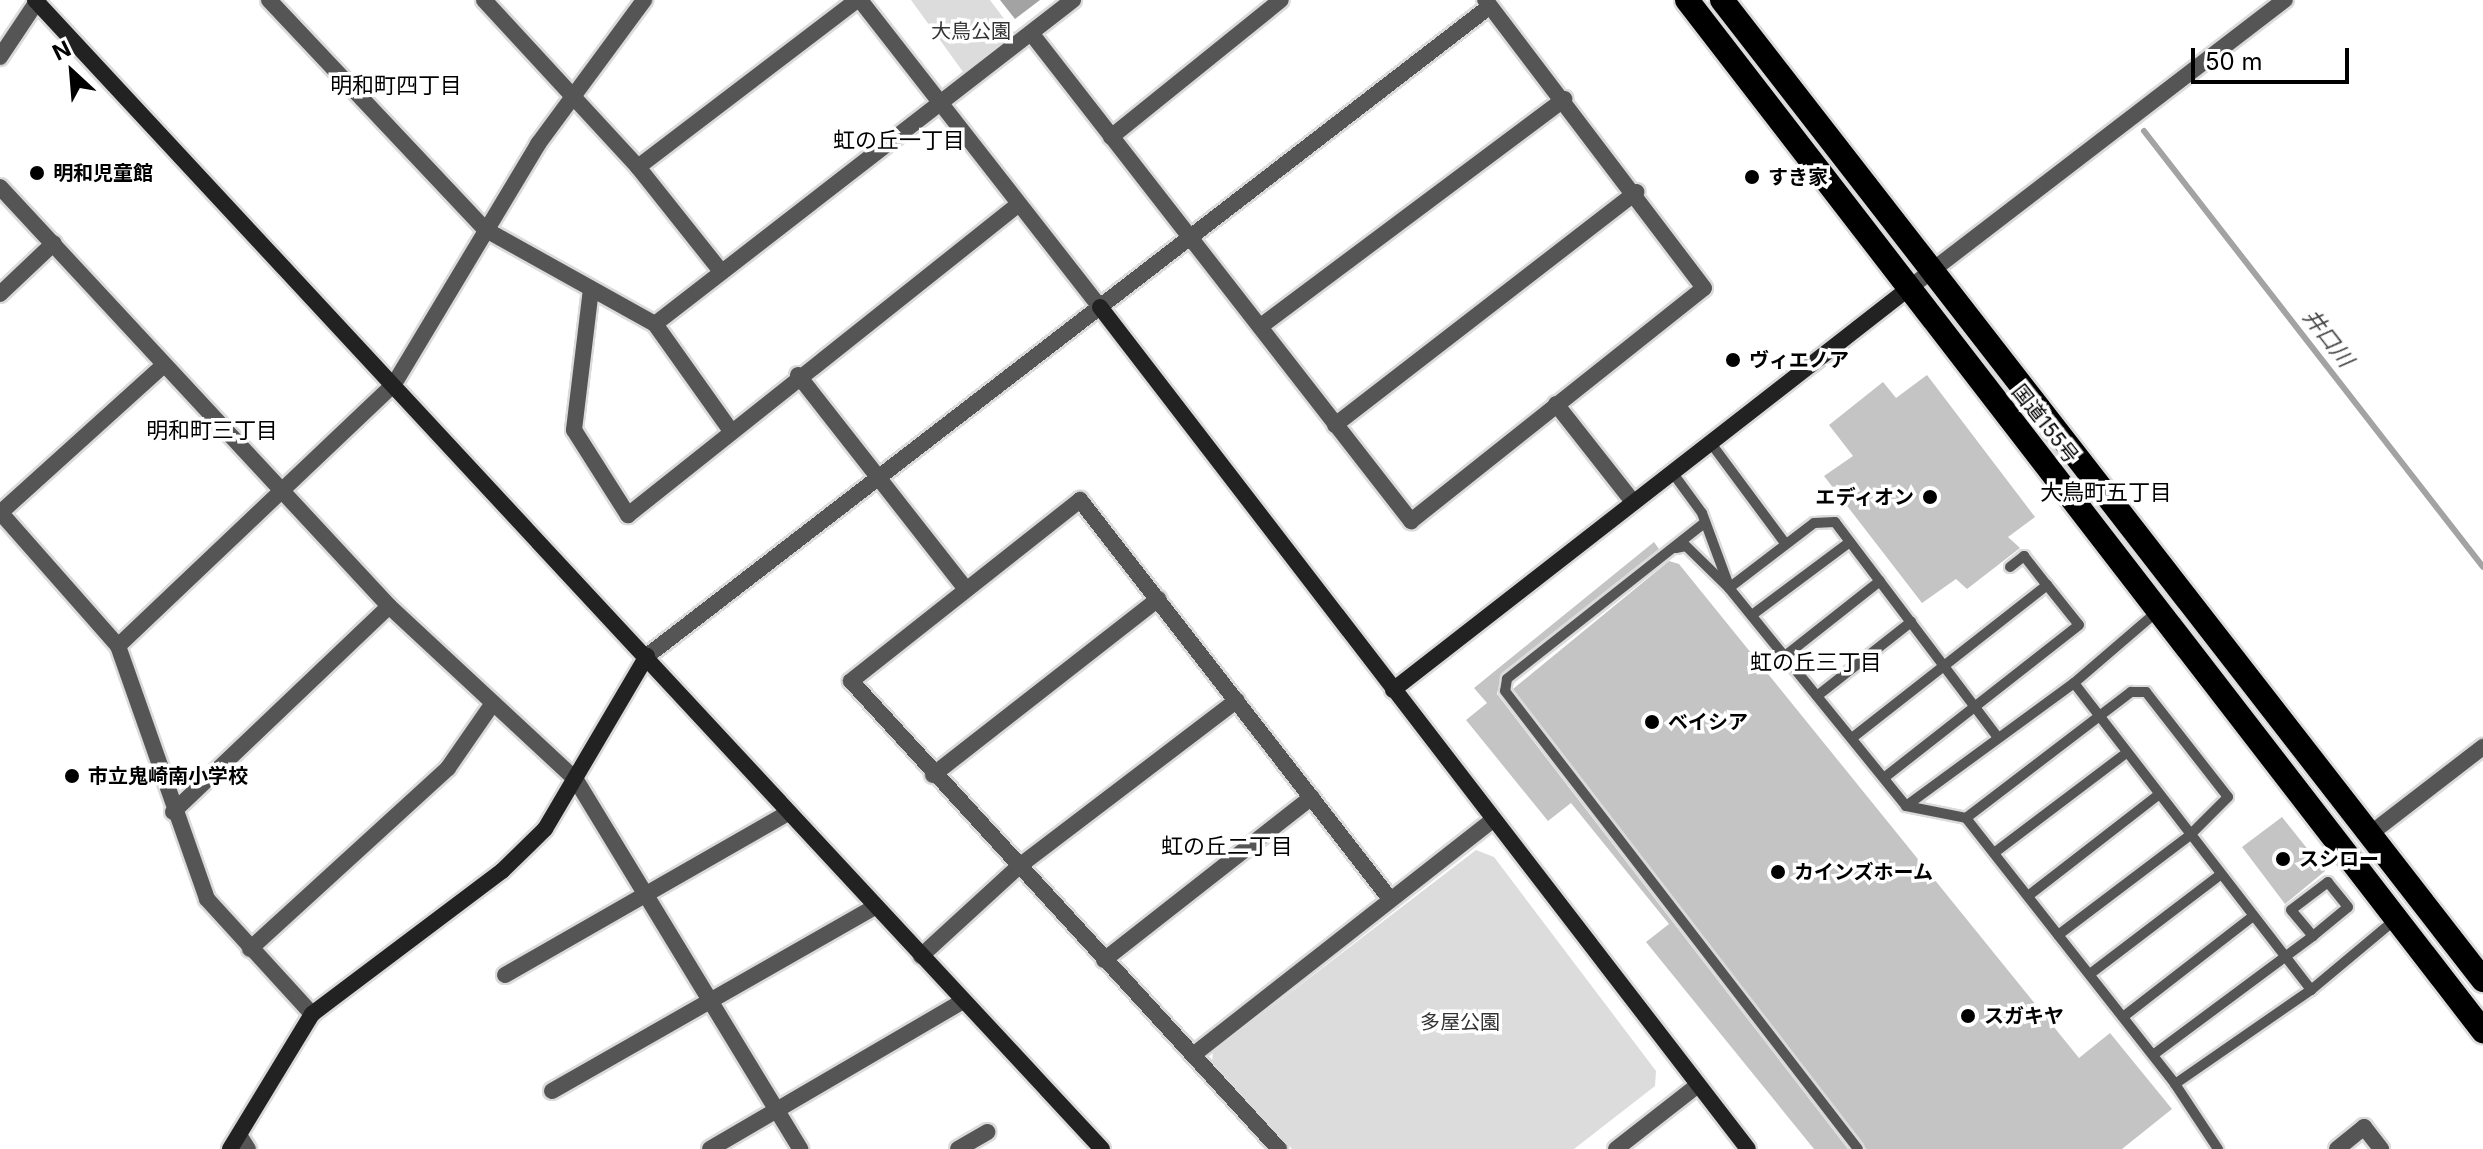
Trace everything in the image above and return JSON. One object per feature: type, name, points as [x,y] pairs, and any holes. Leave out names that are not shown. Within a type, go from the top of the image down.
[{"type":"highway","name":"国道155号","points":[[1687,0],[1908,289],[2399,917],[2483,1031]]},
{"type":"highway","name":"国道155号","points":[[1722,0],[2483,980]]},
{"type":"street","points":[[269,0],[486,230],[655,324],[729,428]]},
{"type":"street","points":[[484,0],[638,167],[719,269]]},
{"type":"street","points":[[118,646],[282,494],[394,384],[538,144],[578,99],[644,0]]},
{"type":"street","points":[[638,167],[858,0],[1017,206],[1100,307],[1748,1149]]},
{"type":"street","points":[[655,324],[719,269],[1073,0]]},
{"type":"street","points":[[1111,137],[1281,0]]},
{"type":"street","points":[[1393,690],[1932,269],[2285,0]]},
{"type":"street","points":[[0,57],[36,1],[1102,1149]]},
{"type":"street","points":[[240,1145],[312,1014],[502,871],[545,829],[647,656],[1100,307],[1189,237],[1487,3],[1636,192],[1704,288],[1411,521],[1261,326],[1189,237],[1031,33]]},
{"type":"street","points":[[1261,326],[1564,99]]},
{"type":"street","points":[[0,187],[389,606],[576,780],[800,1149]]},
{"type":"street","points":[[1335,425],[1636,192]]},
{"type":"street","points":[[591,289],[574,430],[628,515],[729,428],[1017,206]]},
{"type":"street","points":[[0,294],[54,243]]},
{"type":"street","points":[[164,365],[0,512],[118,646],[173,812],[207,899],[312,1014]]},
{"type":"street","points":[[798,375],[965,588]]},
{"type":"street","points":[[1556,404],[1633,502]]},
{"type":"street","points":[[1279,1149],[933,775],[851,681],[1080,500],[1390,899]]},
{"type":"street","points":[[933,775],[1158,599]]},
{"type":"street","points":[[173,812],[389,606]]},
{"type":"street","points":[[921,956],[1018,867],[1237,700]]},
{"type":"street","points":[[250,949],[448,768],[493,703]]},
{"type":"street","points":[[2370,834],[2483,747]]},
{"type":"street","points":[[1104,960],[1312,797]]},
{"type":"street","points":[[505,975],[788,813]]},
{"type":"street","points":[[1193,1055],[1493,820]]},
{"type":"street","points":[[552,1091],[712,1004],[875,907]]},
{"type":"street","points":[[710,1149],[963,1001]]},
{"type":"street","points":[[1616,1149],[1698,1085]]},
{"type":"street","points":[[2337,1149],[2364,1127],[2381,1149]]},
{"type":"street","points":[[958,1149],[987,1132]]},
{"type":"lane","points":[[1710,442],[1785,543]]},
{"type":"lane","points":[[1672,472],[1703,524],[1729,588]]},
{"type":"lane","points":[[1729,588],[1814,523],[1835,522],[1996,735]]},
{"type":"lane","points":[[1703,524],[1507,679],[1505,691],[1858,1149]]},
{"type":"lane","points":[[1752,615],[1850,542]]},
{"type":"lane","points":[[1669,550],[1686,546],[1729,588],[1906,806],[1966,818],[2153,1055],[2218,1149]]},
{"type":"lane","points":[[1884,778],[2079,625],[2024,556],[2010,567]]},
{"type":"lane","points":[[1785,656],[1880,581]]},
{"type":"lane","points":[[1852,738],[2047,585]]},
{"type":"lane","points":[[1906,806],[1996,735],[2074,683],[2160,609]]},
{"type":"lane","points":[[1817,696],[1911,622]]},
{"type":"lane","points":[[2074,683],[2189,836],[2252,917],[2287,955],[2311,990]]},
{"type":"lane","points":[[1966,818],[2131,692],[2146,692],[2228,797],[2189,836],[2058,935]]},
{"type":"lane","points":[[1994,853],[2126,753]]},
{"type":"lane","points":[[2028,896],[2158,795]]},
{"type":"lane","points":[[2090,974],[2220,875]]},
{"type":"lane","points":[[2153,1055],[2313,936],[2348,907],[2328,882],[2291,910],[2313,936]]},
{"type":"lane","points":[[2123,1017],[2252,917]]},
{"type":"lane","points":[[2175,1084],[2311,990],[2399,917]]},
{"type":"green space","name":"大鳥公園","points":[[911,0],[990,0],[1017,36],[966,76]]},
{"type":"green space","name":"多屋公園","points":[[1476,850],[1494,857],[1656,1071],[1655,1086],[1574,1149],[1292,1149],[1212,1063],[1213,1052]]},
{"type":"shaded area","points":[[1000,0],[1040,0],[1015,19]]},
{"type":"building","name":"エディオン","points":[[1927,375],[2035,517],[2008,537],[2020,548],[1967,589],[1956,579],[1922,603],[1824,476],[1853,456],[1829,425],[1883,382],[1896,398]]},
{"type":"building","points":[[1654,542],[1659,549],[1502,673],[1497,694],[1848,1149],[1814,1149],[1646,942],[1669,924],[1571,803],[1548,821],[1466,720],[1487,703],[1474,688]]},
{"type":"building","name":"カインズホーム","points":[[1669,561],[1679,564],[2079,1058],[2110,1033],[2172,1109],[2122,1149],[1866,1149],[1513,689]]},
{"type":"building","name":"スシロー","points":[[2282,817],[2325,871],[2285,904],[2242,847]]},
{"type":"waterway","name":"井口川","points":[[2144,131],[2483,567]]},
{"type":"place","name":"明和児童館","points":[[37,173]]},
{"type":"place","name":"すき家","points":[[1752,177]]},
{"type":"place","name":"ヴィエノア","points":[[1733,360]]},
{"type":"place","name":"エディオン","points":[[1930,497]]},
{"type":"place","name":"ベイシア","points":[[1652,722]]},
{"type":"place","name":"市立鬼崎南小学校","points":[[72,776]]},
{"type":"place","name":"スシロー","points":[[2283,859]]},
{"type":"place","name":"カインズホーム","points":[[1778,872]]},
{"type":"place","name":"スガキヤ","points":[[1968,1016]]},
{"type":"district","name":"明和町四丁目","points":[[396,86]]},
{"type":"district","name":"虹の丘一丁目","points":[[899,141]]},
{"type":"district","name":"明和町三丁目","points":[[212,431]]},
{"type":"district","name":"大鳥町五丁目","points":[[2106,493]]},
{"type":"district","name":"虹の丘三丁目","points":[[1816,663]]},
{"type":"district","name":"虹の丘二丁目","points":[[1227,847]]}]
